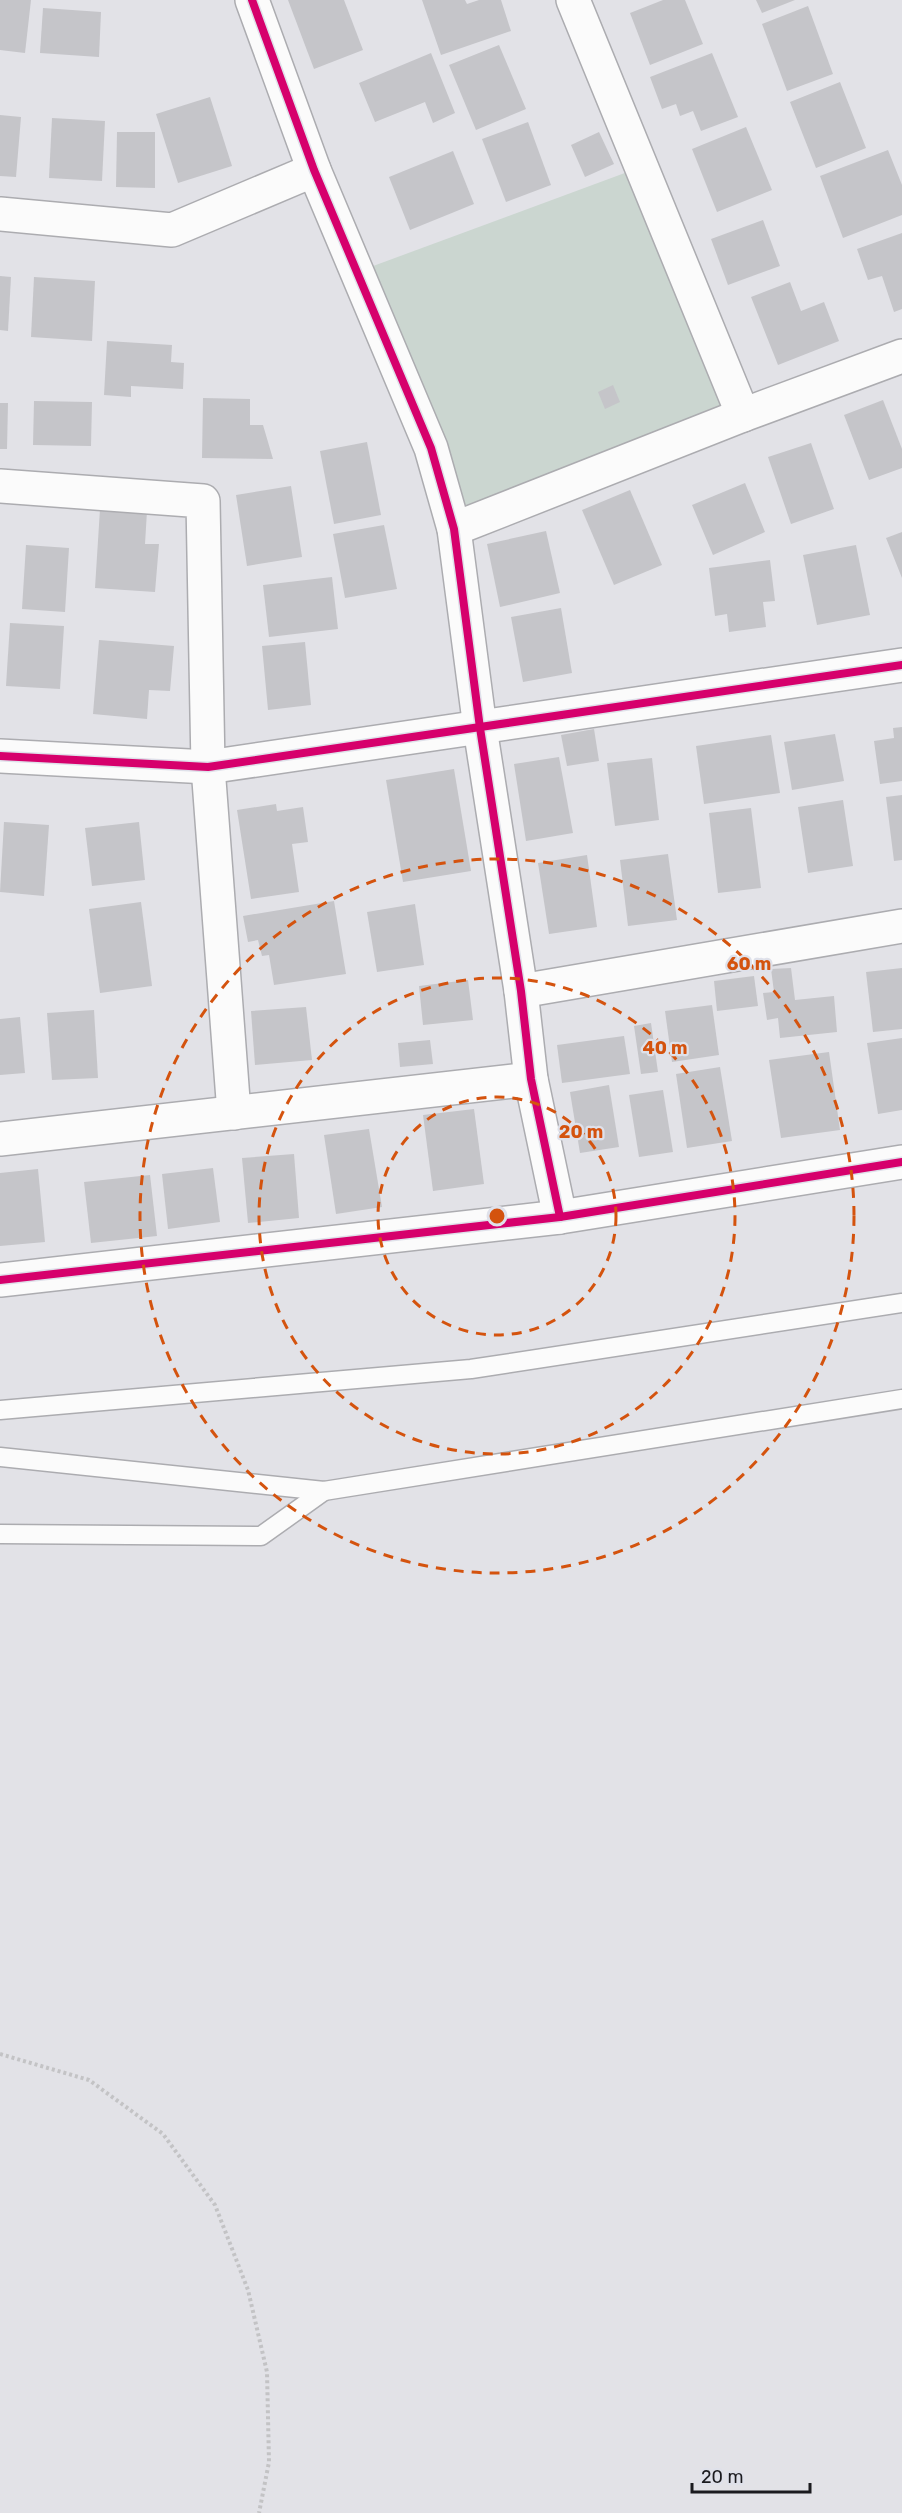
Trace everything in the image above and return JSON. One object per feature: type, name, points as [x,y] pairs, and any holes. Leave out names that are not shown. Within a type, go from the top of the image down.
[{"type":"street","points":[[252,0],[314,170],[431,448],[454,529],[480,728],[531,1079],[560,1217]]},
{"type":"street","points":[[573,0],[743,415]]},
{"type":"street","points":[[0,214],[172,230],[314,170]]},
{"type":"street","points":[[454,529],[743,415],[902,356]]},
{"type":"street","points":[[0,486],[202,501],[207,767],[234,1113]]},
{"type":"street","points":[[0,756],[207,767],[902,665]]},
{"type":"street","points":[[520,991],[902,926]]},
{"type":"street","points":[[0,1139],[531,1079]]},
{"type":"street","points":[[0,1280],[560,1217],[902,1162]]},
{"type":"lane","points":[[0,1410],[471,1369],[902,1303]]},
{"type":"lane","points":[[0,1457],[324,1491],[902,1399]]},
{"type":"lane","points":[[0,1534],[261,1536],[324,1491]]},
{"type":"path","points":[[0,2054],[89,2080],[163,2134],[215,2205],[248,2290],[267,2372],[269,2462],[259,2513]]},
{"type":"shaded area","points":[[641,167],[743,415],[454,529],[357,272]]},
{"type":"building","points":[[0,0],[31,0],[25,53],[0,50]]},
{"type":"building","points":[[288,0],[344,0],[363,50],[314,69]]},
{"type":"building","points":[[422,0],[465,0],[467,4],[479,0],[501,0],[511,31],[441,55]]},
{"type":"building","points":[[663,0],[685,0],[703,44],[650,65],[630,13]]},
{"type":"building","points":[[756,0],[795,0],[762,13]]},
{"type":"building","points":[[808,6],[833,74],[787,91],[762,24]]},
{"type":"building","points":[[43,8],[101,12],[99,57],[40,53]]},
{"type":"building","points":[[499,45],[526,109],[476,130],[449,65]]},
{"type":"building","points":[[431,53],[455,113],[433,123],[425,102],[375,122],[359,83]]},
{"type":"building","points":[[712,53],[738,117],[701,131],[693,111],[680,116],[676,104],[662,109],[650,77]]},
{"type":"building","points":[[840,82],[866,148],[816,168],[790,102]]},
{"type":"building","points":[[210,97],[232,166],[178,183],[156,114]]},
{"type":"building","points":[[0,115],[21,117],[16,177],[0,176]]},
{"type":"building","points":[[52,118],[105,121],[102,181],[49,178]]},
{"type":"building","points":[[528,122],[551,185],[506,202],[482,139]]},
{"type":"building","points":[[746,127],[772,190],[717,212],[692,149]]},
{"type":"building","points":[[117,132],[155,132],[155,188],[116,187]]},
{"type":"building","points":[[599,132],[614,164],[585,177],[571,145]]},
{"type":"building","points":[[888,150],[902,185],[902,215],[843,238],[820,176]]},
{"type":"building","points":[[453,151],[474,204],[410,230],[389,177]]},
{"type":"building","points":[[763,220],[780,266],[728,285],[711,239]]},
{"type":"building","points":[[902,233],[902,309],[894,312],[882,276],[868,280],[857,249]]},
{"type":"building","points":[[0,276],[11,277],[8,331],[0,330]]},
{"type":"building","points":[[34,277],[95,281],[92,341],[31,337]]},
{"type":"building","points":[[790,282],[801,311],[824,302],[839,341],[778,365],[751,297]]},
{"type":"building","points":[[107,341],[172,345],[171,362],[184,363],[183,389],[131,386],[131,397],[104,395]]},
{"type":"building","points":[[613,385],[620,402],[605,409],[598,392]]},
{"type":"building","points":[[203,398],[250,399],[250,425],[263,425],[273,459],[202,458]]},
{"type":"building","points":[[883,400],[902,449],[902,468],[869,480],[844,415]]},
{"type":"building","points":[[34,401],[92,402],[91,446],[33,445]]},
{"type":"building","points":[[0,403],[8,403],[7,449],[0,449]]},
{"type":"building","points":[[367,442],[381,515],[334,524],[320,451]]},
{"type":"building","points":[[811,443],[834,509],[791,524],[768,457]]},
{"type":"building","points":[[745,483],[765,532],[713,555],[692,505]]},
{"type":"building","points":[[291,486],[302,557],[247,566],[236,495]]},
{"type":"building","points":[[630,490],[662,565],[614,585],[582,510]]},
{"type":"building","points":[[100,509],[147,511],[145,544],[159,544],[155,592],[95,588]]},
{"type":"building","points":[[384,525],[397,589],[345,598],[333,534]]},
{"type":"building","points":[[546,531],[560,593],[500,607],[487,544]]},
{"type":"building","points":[[902,532],[902,578],[886,538]]},
{"type":"building","points":[[26,545],[69,548],[65,612],[22,609]]},
{"type":"building","points":[[856,545],[870,615],[817,625],[803,555]]},
{"type":"building","points":[[770,560],[775,601],[763,602],[766,627],[729,632],[727,614],[715,616],[709,568]]},
{"type":"building","points":[[332,577],[338,629],[269,637],[263,585]]},
{"type":"building","points":[[561,608],[572,673],[523,682],[511,617]]},
{"type":"building","points":[[10,623],[64,626],[60,689],[6,686]]},
{"type":"building","points":[[99,640],[174,646],[170,691],[149,690],[147,719],[93,714]]},
{"type":"building","points":[[305,642],[311,705],[268,710],[262,646]]},
{"type":"building","points":[[902,727],[902,781],[880,784],[874,741],[894,738],[893,728]]},
{"type":"building","points":[[594,729],[599,761],[567,766],[561,735]]},
{"type":"building","points":[[835,734],[844,781],[792,790],[784,742]]},
{"type":"building","points":[[771,735],[780,793],[704,804],[696,746]]},
{"type":"building","points":[[559,757],[573,833],[526,841],[514,764]]},
{"type":"building","points":[[652,758],[659,820],[615,826],[607,763]]},
{"type":"building","points":[[454,769],[471,871],[403,882],[386,780]]},
{"type":"building","points":[[902,795],[902,860],[894,861],[886,797]]},
{"type":"building","points":[[843,800],[853,866],[808,873],[798,807]]},
{"type":"building","points":[[276,804],[277,811],[303,807],[308,842],[292,844],[299,892],[251,899],[237,810]]},
{"type":"building","points":[[751,808],[761,888],[718,893],[709,813]]},
{"type":"building","points":[[4,822],[49,825],[44,896],[0,892]]},
{"type":"building","points":[[139,822],[145,880],[92,886],[85,828]]},
{"type":"building","points":[[668,854],[677,920],[628,926],[620,860]]},
{"type":"building","points":[[587,855],[597,927],[549,934],[538,863]]},
{"type":"building","points":[[334,901],[346,974],[274,985],[269,955],[262,956],[258,940],[248,942],[243,916]]},
{"type":"building","points":[[141,902],[152,986],[100,993],[89,909]]},
{"type":"building","points":[[415,904],[424,965],[377,972],[367,912]]},
{"type":"building","points":[[791,968],[795,1000],[834,996],[837,1032],[780,1038],[778,1018],[767,1020],[763,993],[774,992],[771,969]]},
{"type":"building","points":[[902,968],[902,1029],[873,1032],[866,972]]},
{"type":"building","points":[[754,976],[758,1006],[717,1011],[714,981]]},
{"type":"building","points":[[468,980],[473,1020],[423,1025],[419,986]]},
{"type":"building","points":[[712,1005],[719,1055],[672,1062],[665,1011]]},
{"type":"building","points":[[306,1007],[312,1060],[255,1065],[251,1011]]},
{"type":"building","points":[[94,1010],[98,1078],[52,1080],[47,1013]]},
{"type":"building","points":[[20,1017],[25,1073],[0,1075],[0,1019]]},
{"type":"building","points":[[651,1023],[658,1072],[641,1074],[634,1026]]},
{"type":"building","points":[[624,1036],[630,1074],[562,1083],[557,1045]]},
{"type":"building","points":[[902,1038],[902,1110],[878,1114],[867,1043]]},
{"type":"building","points":[[430,1040],[433,1064],[400,1067],[398,1043]]},
{"type":"building","points":[[829,1052],[840,1130],[781,1138],[769,1060]]},
{"type":"building","points":[[720,1067],[732,1141],[687,1148],[676,1074]]},
{"type":"building","points":[[609,1085],[619,1147],[580,1153],[570,1092]]},
{"type":"building","points":[[663,1090],[673,1152],[639,1157],[629,1095]]},
{"type":"building","points":[[474,1109],[484,1184],[433,1191],[423,1115]]},
{"type":"building","points":[[369,1129],[382,1207],[336,1214],[324,1135]]},
{"type":"building","points":[[294,1154],[299,1218],[248,1223],[242,1158]]},
{"type":"building","points":[[213,1168],[220,1222],[168,1229],[162,1174]]},
{"type":"building","points":[[38,1169],[45,1242],[0,1246],[0,1173]]},
{"type":"building","points":[[150,1175],[157,1236],[91,1243],[84,1182]]},
{"type":"cycle path","points":[[252,0],[314,170],[431,448],[454,529],[480,728],[521,991],[531,1079],[560,1217]]},
{"type":"cycle path","points":[[0,756],[208,767],[902,665]]},
{"type":"cycle path","points":[[0,1280],[560,1217],[902,1162]]}]
